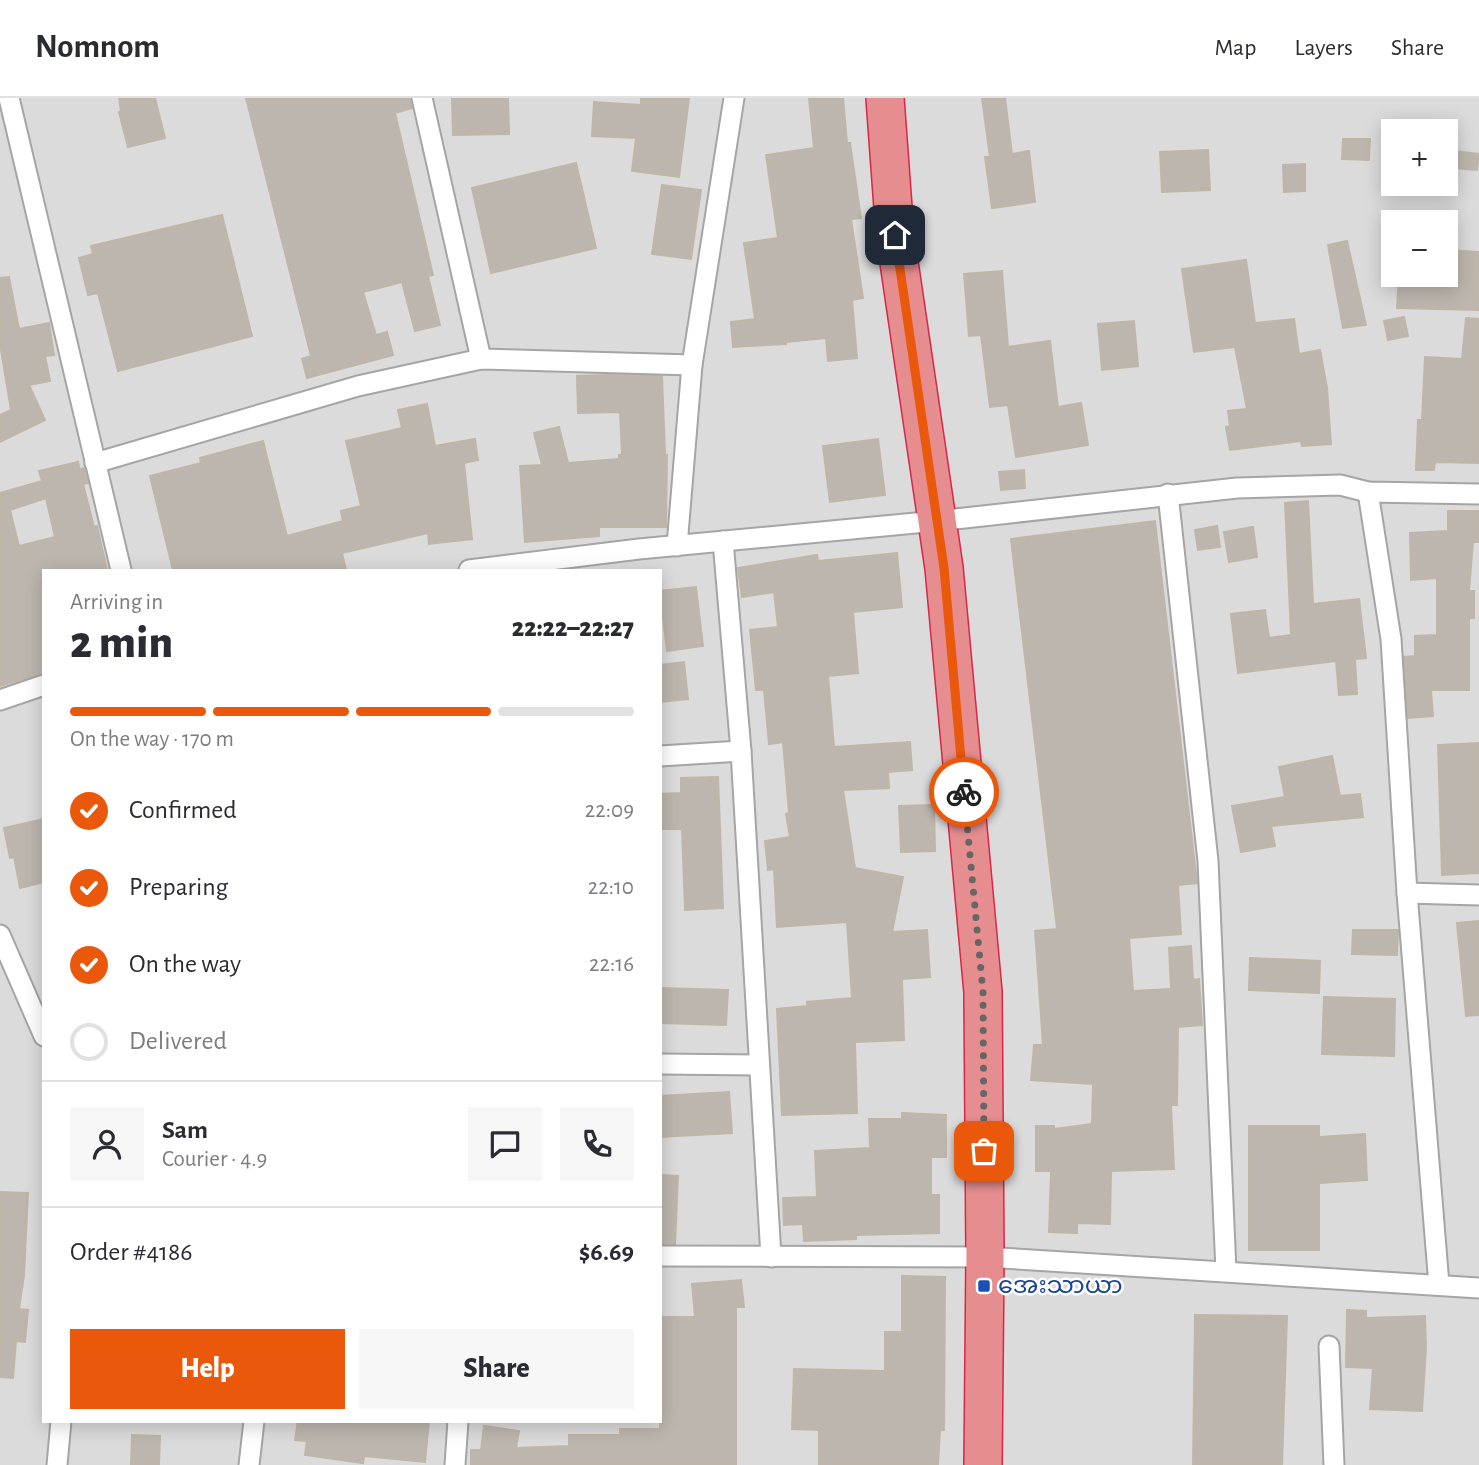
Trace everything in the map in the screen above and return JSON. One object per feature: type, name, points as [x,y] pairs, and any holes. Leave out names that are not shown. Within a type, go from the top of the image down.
[{"type":"highway","points":[[885,98],[895,235],[944,568],[983,992],[983,1465]]},
{"type":"street","points":[[9,98],[121,569]]},
{"type":"street","points":[[422,98],[481,359]]},
{"type":"street","points":[[677,546],[692,365],[734,98]]},
{"type":"street","points":[[96,463],[358,386],[481,359],[692,365]]},
{"type":"street","points":[[478,569],[1237,488],[1340,485],[1368,492],[1479,494]]},
{"type":"street","points":[[1368,492],[1391,639],[1407,892],[1440,1285]]},
{"type":"street","points":[[1168,494],[1208,861],[1227,1271]]},
{"type":"street","points":[[723,541],[741,751],[771,1257]]},
{"type":"street","points":[[0,700],[42,686]]},
{"type":"street","points":[[662,756],[741,751]]},
{"type":"street","points":[[1407,892],[1479,895]]},
{"type":"street","points":[[0,935],[42,1032]]},
{"type":"street","points":[[662,1064],[759,1065]]},
{"type":"street","points":[[662,1256],[985,1257],[1479,1287]]},
{"type":"street","points":[[1329,1346],[1334,1465]]},
{"type":"street","points":[[57,1465],[61,1423]]},
{"type":"street","points":[[249,1465],[254,1423]]},
{"type":"street","points":[[455,1465],[458,1423]]},
{"type":"shaded area","points":[[0,98],[1479,98],[1479,1465],[0,1465]]},
{"type":"building","points":[[119,98],[155,98],[165,138],[128,147],[119,112]]},
{"type":"building","points":[[246,98],[410,98],[412,108],[395,113],[433,275],[428,276],[440,325],[415,331],[402,282],[363,292],[376,335],[387,332],[393,355],[307,378],[302,359],[311,356]]},
{"type":"building","points":[[452,98],[508,98],[509,134],[453,135]]},
{"type":"building","points":[[641,98],[689,98],[679,177],[632,171],[636,138],[592,136],[594,102],[641,105]]},
{"type":"building","points":[[809,98],[843,98],[847,143],[850,143],[861,218],[851,219],[863,298],[852,300],[857,358],[828,361],[826,338],[786,344],[733,347],[731,322],[755,319],[744,243],[778,238],[766,155],[814,148]]},
{"type":"building","points":[[982,98],[1005,98],[1012,154],[1029,151],[1035,202],[992,208],[985,157],[990,157]]},
{"type":"building","points":[[1343,139],[1370,139],[1369,160],[1342,159]]},
{"type":"building","points":[[1208,150],[1210,190],[1162,192],[1160,152]]},
{"type":"building","points":[[1458,151],[1479,154],[1477,170],[1458,168]]},
{"type":"building","points":[[576,163],[596,248],[491,273],[472,188]]},
{"type":"building","points":[[1305,164],[1305,191],[1284,192],[1283,165]]},
{"type":"building","points":[[662,185],[701,190],[691,259],[652,254]]},
{"type":"building","points":[[222,215],[252,336],[118,371],[98,293],[88,295],[79,258],[93,254],[91,246]]},
{"type":"building","points":[[1347,241],[1366,325],[1343,328],[1328,245]]},
{"type":"building","points":[[1458,251],[1479,252],[1479,310],[1397,308],[1398,287],[1458,287]]},
{"type":"building","points":[[1246,260],[1255,323],[1294,319],[1299,354],[1320,350],[1327,388],[1331,444],[1302,446],[1301,441],[1230,450],[1226,427],[1230,426],[1228,411],[1247,409],[1235,347],[1194,352],[1182,269]]},
{"type":"building","points":[[1002,271],[1008,347],[1050,341],[1058,407],[1081,403],[1088,445],[1016,457],[1008,405],[990,407],[981,335],[969,336],[964,274]]},
{"type":"building","points":[[9,277],[19,329],[49,323],[54,355],[45,356],[50,381],[29,385],[45,420],[0,442],[0,415],[11,410],[0,344],[0,278]]},
{"type":"building","points":[[1404,317],[1408,336],[1388,340],[1384,321]]},
{"type":"building","points":[[1466,318],[1479,319],[1479,463],[1435,462],[1434,470],[1416,470],[1425,357],[1462,359]]},
{"type":"building","points":[[1134,321],[1138,366],[1102,370],[1098,324]]},
{"type":"building","points":[[577,376],[662,376],[667,455],[666,527],[599,527],[599,536],[525,542],[520,466],[542,465],[534,433],[559,427],[568,463],[619,459],[619,455],[622,455],[620,412],[578,413]]},
{"type":"building","points":[[427,404],[435,446],[475,439],[478,460],[464,463],[472,539],[429,544],[428,533],[342,553],[346,569],[173,569],[150,476],[201,463],[200,458],[263,441],[287,536],[343,521],[341,511],[361,506],[346,441],[402,428],[398,410]]},
{"type":"building","points":[[878,439],[885,495],[830,502],[823,446]]},
{"type":"building","points":[[78,462],[80,470],[84,468],[88,483],[83,484],[94,527],[97,526],[107,569],[42,569],[42,674],[0,686],[0,493],[42,481],[39,471]],"holes":[[[46,498],[55,537],[19,546],[10,510]]]},
{"type":"building","points":[[1024,470],[1025,488],[1001,490],[999,472]]},
{"type":"building","points":[[1308,501],[1313,604],[1359,599],[1366,658],[1355,659],[1357,694],[1339,695],[1336,661],[1238,673],[1231,614],[1265,610],[1269,638],[1291,635],[1285,503]]},
{"type":"building","points":[[1448,511],[1479,511],[1479,542],[1473,542],[1469,591],[1474,591],[1474,618],[1469,618],[1469,690],[1431,690],[1433,716],[1408,718],[1404,657],[1415,656],[1415,636],[1437,635],[1437,578],[1411,580],[1410,533],[1448,531]]},
{"type":"building","points":[[1155,521],[1197,883],[1178,885],[1181,934],[1129,938],[1133,991],[1171,989],[1169,948],[1191,946],[1193,980],[1199,979],[1202,1025],[1178,1027],[1177,1105],[1171,1105],[1174,1169],[1111,1171],[1110,1224],[1077,1223],[1077,1233],[1049,1232],[1051,1171],[1036,1171],[1036,1126],[1054,1126],[1054,1129],[1092,1124],[1093,1084],[1031,1080],[1034,1045],[1043,1045],[1035,931],[1057,929],[1011,539]]},
{"type":"building","points":[[1217,526],[1220,547],[1198,550],[1195,530]]},
{"type":"building","points":[[1253,527],[1257,557],[1229,562],[1224,532]]},
{"type":"building","points":[[897,553],[902,607],[853,612],[858,673],[828,676],[834,747],[910,742],[912,770],[888,772],[889,788],[843,790],[855,868],[903,877],[892,932],[927,930],[930,977],[902,979],[904,1040],[855,1042],[857,1113],[782,1115],[777,1009],[807,1006],[807,1002],[852,998],[847,922],[777,927],[774,869],[768,870],[765,841],[790,837],[786,814],[789,813],[783,742],[769,744],[764,690],[756,690],[750,630],[778,627],[774,592],[742,597],[738,568],[817,555],[818,561]]},
{"type":"building","points":[[696,587],[703,646],[667,651],[662,591]]},
{"type":"building","points":[[684,662],[688,699],[662,702],[662,665]]},
{"type":"building","points":[[1479,743],[1479,873],[1442,875],[1438,745]]},
{"type":"building","points":[[1332,756],[1340,796],[1360,794],[1363,817],[1271,826],[1275,846],[1241,852],[1232,806],[1285,797],[1279,767]]},
{"type":"building","points":[[718,777],[723,908],[685,910],[682,829],[662,829],[662,794],[681,793],[681,778]]},
{"type":"building","points":[[934,805],[935,851],[901,852],[899,806]]},
{"type":"building","points":[[42,819],[42,882],[20,888],[14,857],[10,858],[4,828]]},
{"type":"building","points":[[1479,921],[1479,1015],[1466,1016],[1457,923]]},
{"type":"building","points":[[1353,930],[1398,930],[1397,955],[1352,954]]},
{"type":"building","points":[[1250,958],[1320,961],[1319,993],[1249,990]]},
{"type":"building","points":[[662,988],[728,990],[726,1025],[662,1023]]},
{"type":"building","points":[[1324,997],[1395,999],[1394,1056],[1322,1054]]},
{"type":"building","points":[[729,1092],[732,1133],[662,1137],[662,1096]]},
{"type":"building","points":[[902,1113],[946,1115],[946,1157],[931,1157],[931,1195],[939,1195],[939,1233],[856,1235],[856,1239],[804,1241],[803,1224],[784,1225],[783,1198],[817,1197],[815,1151],[870,1148],[869,1119],[902,1119]]},
{"type":"building","points":[[1249,1126],[1319,1126],[1319,1137],[1365,1134],[1367,1180],[1319,1183],[1319,1250],[1249,1250]]},
{"type":"building","points":[[662,1175],[678,1176],[675,1244],[662,1244]]},
{"type":"building","points":[[0,1192],[28,1193],[24,1275],[19,1309],[28,1310],[25,1342],[16,1341],[13,1378],[0,1377]]},
{"type":"building","points":[[902,1276],[945,1277],[944,1430],[940,1430],[938,1465],[819,1465],[819,1430],[792,1429],[794,1369],[885,1371],[885,1332],[902,1332]]},
{"type":"building","points":[[741,1280],[744,1307],[736,1307],[736,1465],[471,1465],[471,1450],[481,1450],[484,1426],[519,1431],[516,1448],[569,1446],[569,1435],[620,1435],[620,1429],[660,1429],[662,1317],[695,1317],[692,1284]]},
{"type":"building","points":[[1347,1310],[1366,1311],[1366,1318],[1425,1316],[1422,1411],[1370,1409],[1373,1368],[1346,1367]]},
{"type":"building","points":[[1195,1315],[1287,1316],[1282,1465],[1193,1465]]},
{"type":"building","points":[[298,1423],[429,1423],[425,1462],[364,1456],[363,1463],[305,1455],[307,1441],[295,1440]]},
{"type":"building","points":[[132,1435],[160,1436],[159,1465],[131,1465]]},
{"type":"way so far","points":[[964,792],[983,992],[984,1151]]},
{"type":"place","name":"အေးသာယာ","points":[[984,1286]]},
{"type":"route","points":[[895,235],[944,568],[964,792]]}]
